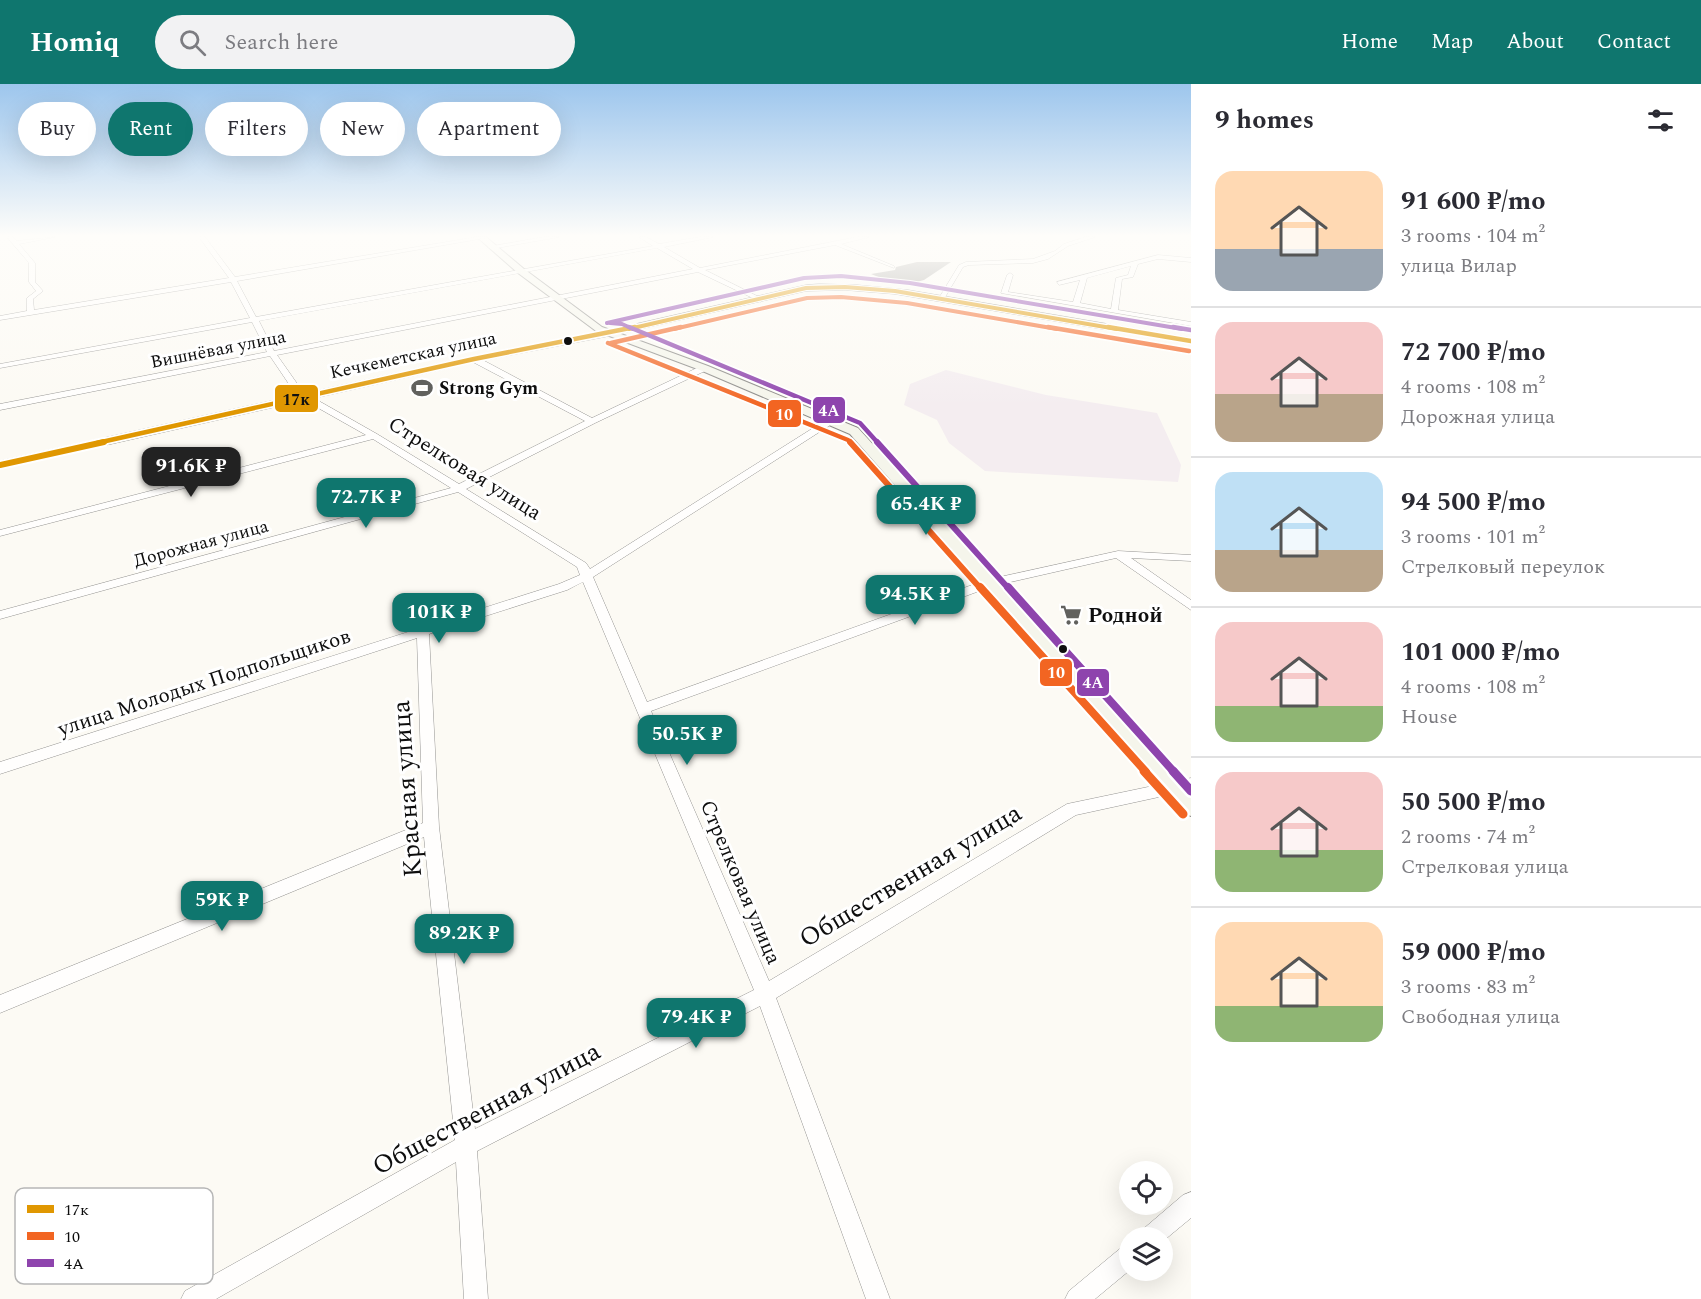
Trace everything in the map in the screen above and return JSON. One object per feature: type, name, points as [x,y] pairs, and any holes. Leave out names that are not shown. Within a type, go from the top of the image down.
[{"type":"main road","points":[[554,294],[609,333],[618,334],[704,368],[854,431],[990,583],[1182,785],[1191,807]]},
{"type":"main road","name":"Кечкеметская улица","points":[[0,465],[474,359],[609,333],[785,294]]},
{"type":"main road","name":"Кечкеметская улица","points":[[914,294],[1191,341]]},
{"type":"street","points":[[31,313],[30,298],[36,294]]},
{"type":"street","points":[[0,318],[146,294]]},
{"type":"street","name":"Стрелковая улица","points":[[241,294],[272,354],[304,398],[315,401],[374,436],[582,565],[645,708],[765,994],[878,1299]]},
{"type":"street","points":[[0,366],[398,294]]},
{"type":"street","name":"Вишнёвая улица","points":[[0,407],[577,294]]},
{"type":"street","points":[[748,294],[761,300]]},
{"type":"street","points":[[942,298],[945,294]]},
{"type":"street","points":[[1008,294],[1191,324]]},
{"type":"street","points":[[1076,305],[1079,294]]},
{"type":"street","points":[[1114,311],[1117,294]]},
{"type":"street","points":[[474,359],[592,421]]},
{"type":"street","name":"Дорожная улица","points":[[0,615],[458,489],[592,421],[704,368]]},
{"type":"street","name":"улица Молодых Подпольщиков","points":[[0,768],[563,587],[587,576],[832,420]]},
{"type":"street","points":[[0,533],[374,436]]},
{"type":"street","points":[[1118,554],[1191,606]]},
{"type":"street","points":[[645,708],[990,583],[1118,554],[1191,558]]},
{"type":"street","name":"Красная улица","points":[[423,633],[431,827],[466,1145],[476,1299]]},
{"type":"street","name":"Общественная улица","points":[[193,1299],[466,1145],[765,994],[1072,809],[1182,785]]},
{"type":"street","points":[[0,1005],[431,827]]},
{"type":"street","points":[[1163,1227],[1191,1203]]},
{"type":"street","points":[[1077,1299],[1119,1264]]},
{"type":"shaded area","points":[[946,370],[1046,395],[1157,413],[1181,465],[1178,482],[985,471],[949,443],[937,420],[904,405],[910,384]]},
{"type":"transit line","name":"4А","points":[[607,323],[735,294]]},
{"type":"transit line","name":"17к","points":[[0,465],[474,359],[609,333],[781,294]]},
{"type":"transit line","name":"17к","points":[[911,294],[1191,341]]},
{"type":"transit line","name":"4А","points":[[974,294],[1191,330]]},
{"type":"transit line","name":"10","points":[[611,343],[807,298],[841,297],[907,303],[1189,351]]},
{"type":"transit line","name":"4А","points":[[610,323],[622,324],[860,423],[1191,791]]},
{"type":"transit line","name":"10","points":[[608,343],[848,440],[1183,814]]},
{"type":"place","name":"Strong Gym","points":[[422,388]]},
{"type":"place","name":"Родной","points":[[1071,615]]}]
